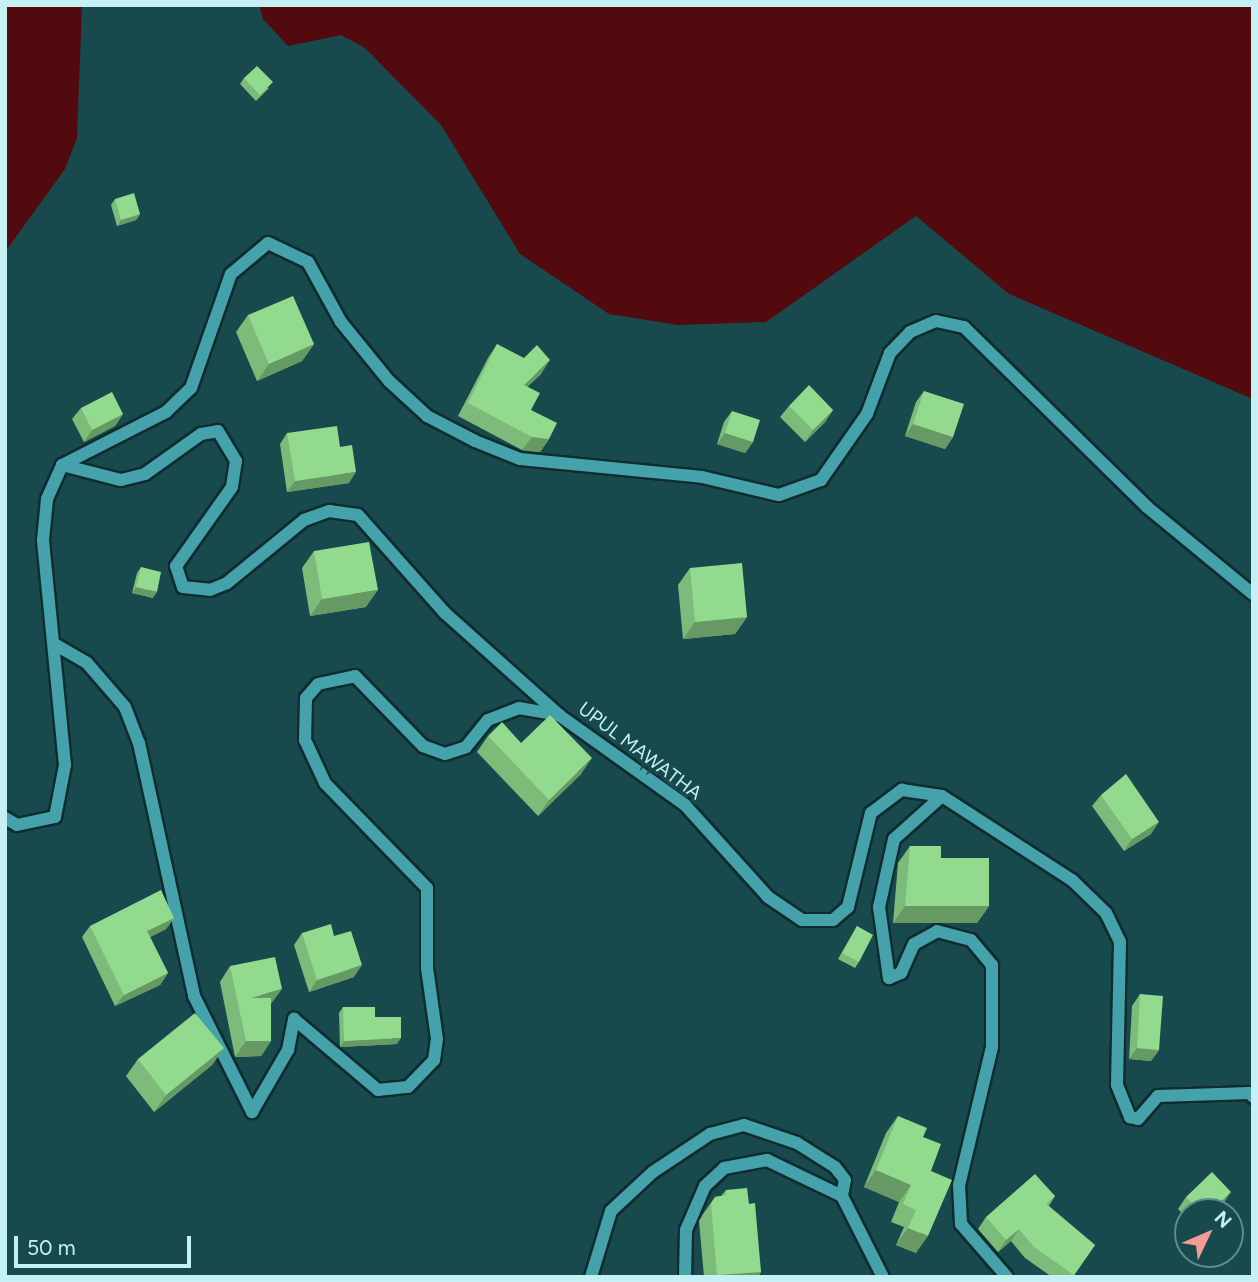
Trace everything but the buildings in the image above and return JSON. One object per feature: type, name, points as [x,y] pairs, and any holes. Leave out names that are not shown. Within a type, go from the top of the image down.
[{"type":"street","points":[[5,818],[17,825],[55,817],[65,765],[56,645],[43,540],[47,499],[62,465],[166,412],[191,388],[231,274],[268,243],[308,262],[341,322],[389,381],[426,416],[463,435],[520,459],[702,478],[779,495],[821,480],[867,414],[890,353],[910,332],[936,321],[964,327],[1147,508],[1253,594]]},
{"type":"street","name":"UPUL MAWATHA","points":[[62,465],[121,480],[145,474],[201,434],[218,431],[236,461],[232,487],[176,566],[183,587],[210,590],[227,583],[304,520],[328,511],[358,516],[445,613],[559,715],[685,805],[768,897],[802,920],[834,920],[848,907],[871,813],[902,790],[942,796],[1072,880],[1106,913],[1121,942],[1116,1084],[1130,1117],[1138,1119],[1158,1096],[1250,1093],[1253,1097]]},
{"type":"street","points":[[56,645],[87,663],[125,707],[139,743],[194,996],[252,1112],[288,1050],[294,1019],[378,1090],[408,1087],[434,1060],[437,1039],[427,968],[427,888],[325,783],[305,740],[306,698],[318,684],[355,676],[423,746],[445,754],[466,747],[488,719],[519,708],[559,715]]},
{"type":"street","points":[[942,796],[894,839],[879,907],[889,978],[901,973],[914,944],[937,931],[971,940],[992,965],[992,1047],[959,1185],[961,1224],[1007,1277]]},
{"type":"street","points":[[591,1277],[611,1211],[653,1172],[710,1134],[744,1125],[797,1143],[835,1167],[845,1180],[842,1196],[883,1277]]},
{"type":"street","points":[[685,1277],[686,1230],[705,1186],[724,1168],[767,1160],[842,1196]]},
{"type":"shaded area","points":[[5,5],[82,5],[77,138],[65,169],[5,252]]},
{"type":"shaded area","points":[[259,5],[1253,5],[1253,399],[1009,294],[916,216],[766,322],[678,325],[609,314],[520,254],[441,125],[365,48],[341,35],[288,46],[263,19]]}]
